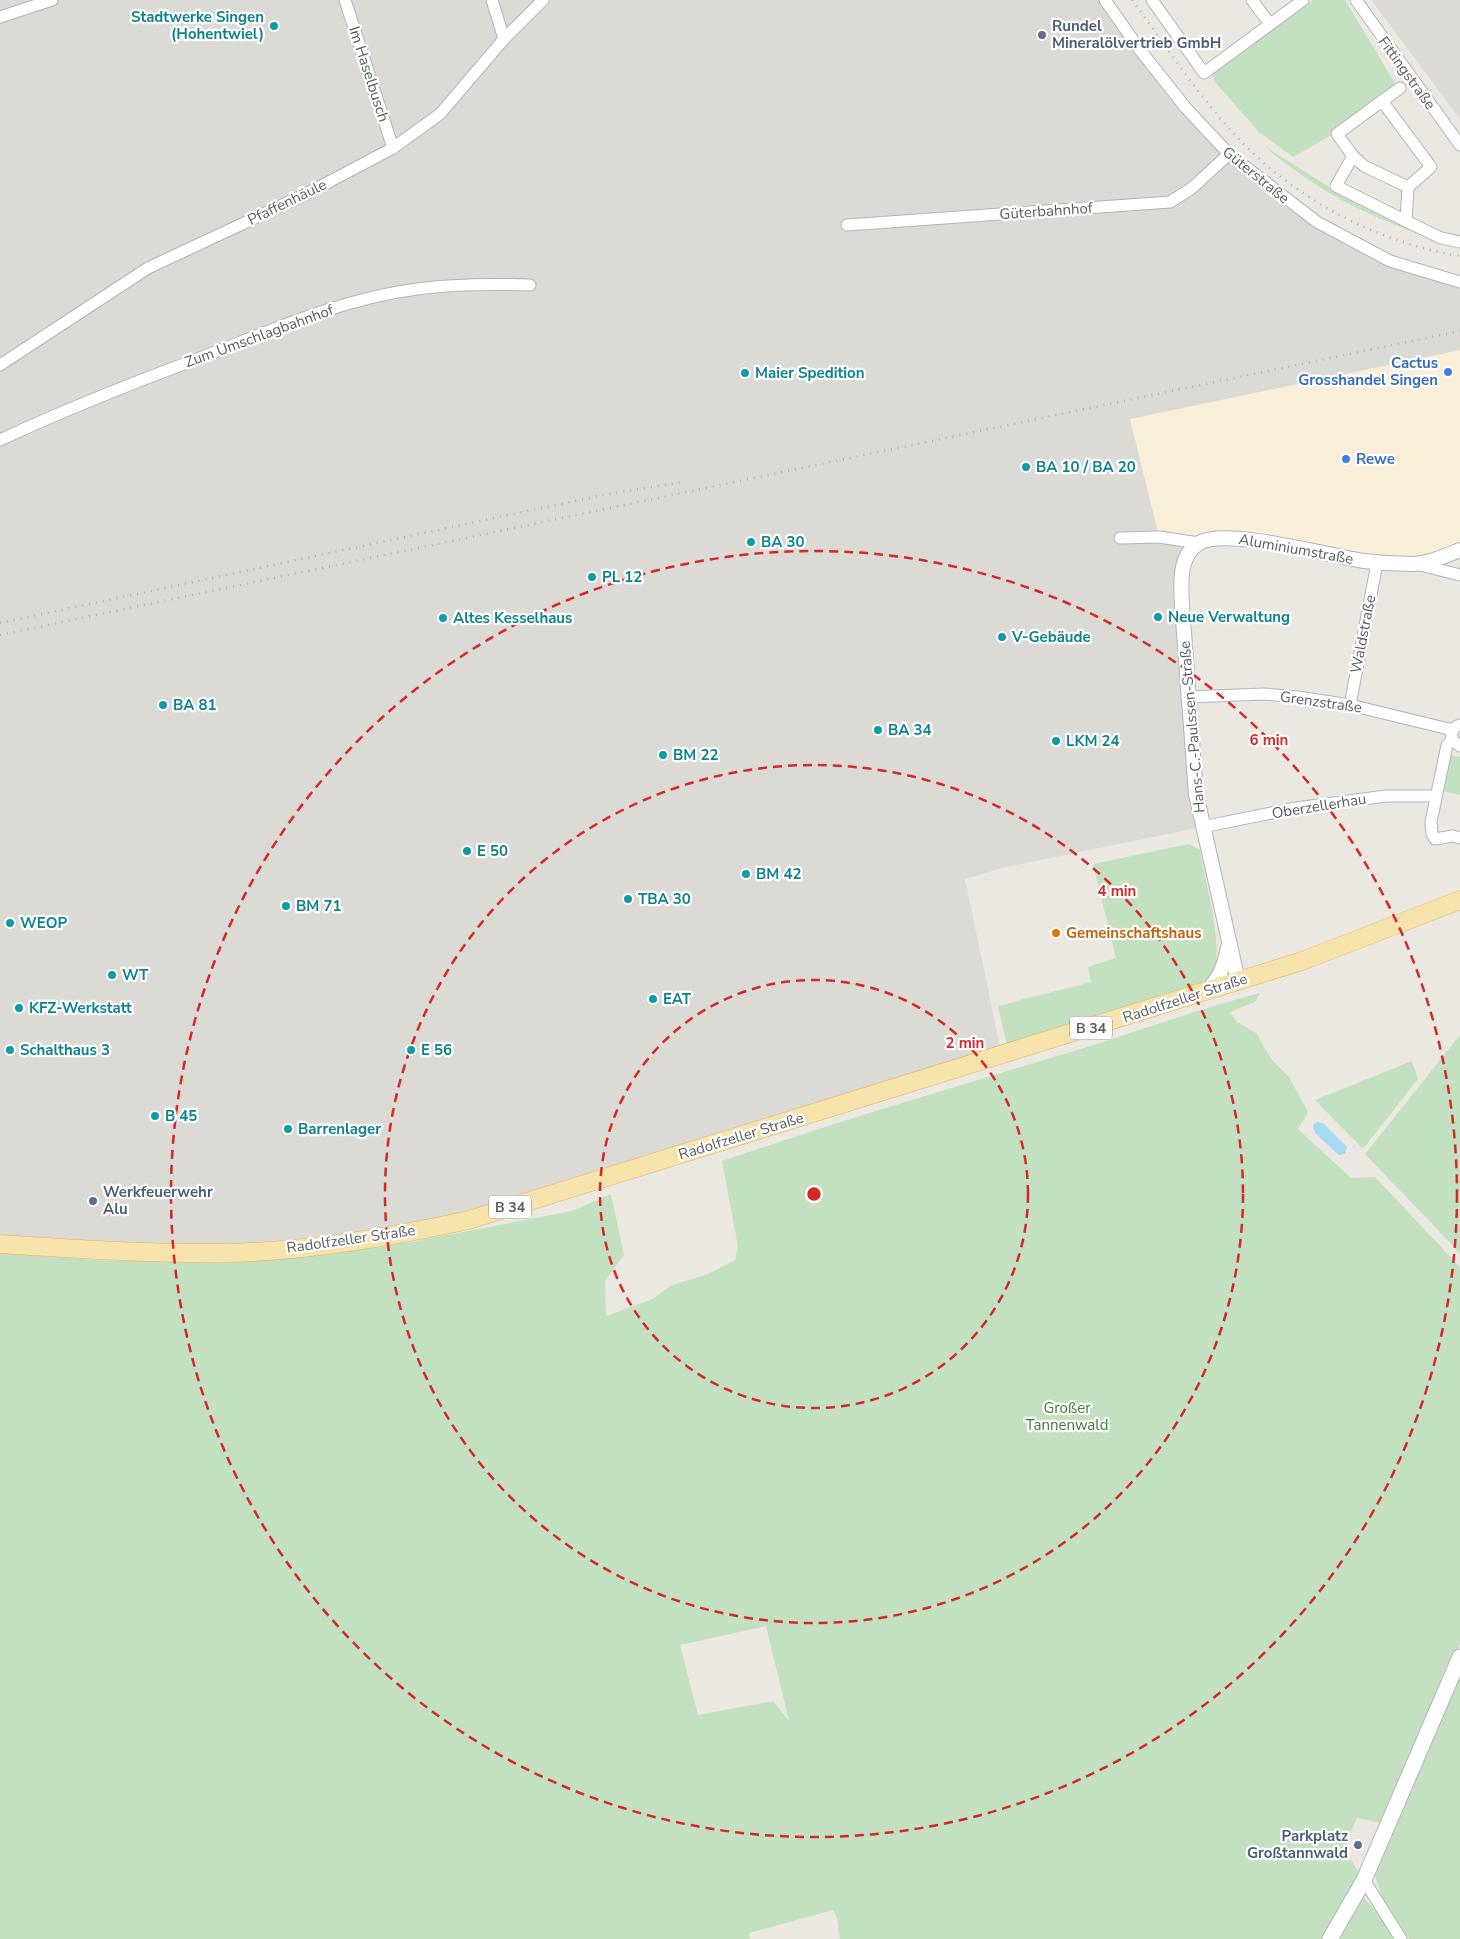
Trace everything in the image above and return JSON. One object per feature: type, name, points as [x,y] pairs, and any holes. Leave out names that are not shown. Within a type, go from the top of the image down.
[{"type":"main road","name":"Radolfzeller Straße","points":[[0,1244],[114,1252],[226,1253],[304,1247],[434,1228],[469,1220],[1206,992],[1363,939],[1460,900]]},
{"type":"main road","points":[[1330,1939],[1364,1880],[1460,1657]]},
{"type":"street","points":[[0,17],[52,0]]},
{"type":"street","name":"Im Haselbusch","points":[[345,0],[393,148]]},
{"type":"street","points":[[492,0],[504,39]]},
{"type":"street","name":"Pfaffenhäule","points":[[0,365],[148,268],[304,195],[393,148],[440,114],[504,39],[543,0]]},
{"type":"street","name":"Güterstraße","points":[[1105,0],[1140,50],[1186,108],[1228,154],[1316,222],[1390,260],[1460,282]]},
{"type":"street","points":[[1152,0],[1204,73],[1269,23],[1303,0]]},
{"type":"street","points":[[1252,0],[1269,23]]},
{"type":"street","name":"Fittingstraße","points":[[1356,0],[1460,145]]},
{"type":"street","points":[[1400,88],[1337,134],[1353,156],[1364,166],[1408,187]]},
{"type":"street","points":[[1382,101],[1431,167],[1408,187],[1406,221]]},
{"type":"street","name":"Güterbahnhof","points":[[847,225],[1170,202],[1192,188],[1228,154]]},
{"type":"street","points":[[1353,156],[1336,186],[1441,238],[1460,242]]},
{"type":"street","name":"Zum Umschlagbahnhof","points":[[0,440],[65,409],[312,315],[370,298],[417,289],[487,284],[530,285]]},
{"type":"street","points":[[1120,538],[1159,537],[1198,543]]},
{"type":"street","name":"Aluminiumstraße","points":[[1198,543],[1214,538],[1242,539],[1377,562],[1415,564],[1460,574]]},
{"type":"street","name":"Hans-C.-Paulssen-Straße","points":[[1198,543],[1186,559],[1181,578],[1192,760],[1202,827],[1238,981]]},
{"type":"street","points":[[1434,561],[1460,550]]},
{"type":"street","name":"Aluminiumstraße","points":[[1415,564],[1434,561],[1460,574]]},
{"type":"street","name":"Waldstraße","points":[[1350,704],[1377,562]]},
{"type":"street","name":"Grenzstraße","points":[[1187,697],[1264,694],[1350,704],[1456,736]]},
{"type":"street","points":[[1456,736],[1447,745],[1431,822],[1432,834],[1435,839],[1454,836],[1460,838]]},
{"type":"street","name":"Oberzellerhau","points":[[1202,827],[1296,808],[1386,796],[1436,796]]},
{"type":"street","points":[[1206,992],[1223,969],[1228,944]]},
{"type":"street","points":[[1364,1880],[1401,1939]]},
{"type":"shaded area","points":[[0,0],[1105,0],[1229,154],[1363,248],[1460,282],[1460,350],[1130,419],[1159,537],[1199,543],[1186,559],[1202,827],[1006,867],[965,879],[1002,1056],[469,1220],[304,1247],[0,1244]]},
{"type":"shaded area","points":[[1371,0],[1460,0],[1460,119]]},
{"type":"shaded area","points":[[1460,350],[1460,550],[1433,561],[1332,555],[1159,537],[1130,419]]},
{"type":"green space","points":[[1313,0],[1345,0],[1396,85],[1328,137],[1293,157],[1259,132],[1215,82],[1212,72]]},
{"type":"green space","points":[[1264,146],[1334,190],[1430,238],[1363,211],[1323,189]]},
{"type":"green space","points":[[1450,755],[1460,757],[1460,795],[1443,791]]},
{"type":"green space","points":[[1189,844],[1200,850],[1212,912],[1217,945],[1212,974],[1202,982],[1186,990],[1007,1046],[998,1006],[1091,982],[1088,967],[1116,958],[1093,864]]},
{"type":"green space","name":"Großer Tannenwald","points":[[1260,993],[1255,1002],[1230,1012],[1237,1022],[1256,1033],[1272,1060],[1289,1077],[1308,1112],[1298,1129],[1351,1178],[1375,1177],[1460,1267],[1460,1644],[1381,1823],[1357,1818],[1347,1839],[1347,1855],[1360,1873],[1323,1939],[840,1939],[837,1918],[833,1910],[749,1933],[750,1939],[0,1939],[0,1253],[95,1260],[222,1263],[358,1250],[411,1242],[572,1211],[611,1194],[624,1255],[605,1281],[606,1316],[653,1299],[670,1286],[708,1274],[735,1260],[738,1247],[722,1161]],"holes":[[[766,1626],[789,1721],[773,1701],[698,1715],[680,1645]]]},
{"type":"green space","points":[[1460,1035],[1460,1253],[1365,1154]]},
{"type":"green space","points":[[1412,1061],[1418,1079],[1363,1149],[1315,1100]]},
{"type":"green space","points":[[1460,1671],[1460,1939],[1409,1939],[1381,1895],[1375,1875]]},
{"type":"green space","points":[[1363,1897],[1384,1920],[1395,1939],[1339,1939]]},
{"type":"water","points":[[1317,1122],[1323,1123],[1347,1147],[1345,1154],[1339,1155],[1315,1133],[1313,1125]]},
{"type":"railway","points":[[1132,0],[1213,110],[1250,150],[1275,172],[1303,193],[1332,211],[1362,226],[1394,239],[1460,256]]},
{"type":"railway","points":[[0,635],[1460,331]]},
{"type":"railway","points":[[0,623],[603,495],[683,482]]},
{"type":"place","name":"Stadtwerke Singen (Hohentwiel)","points":[[274,26]]},
{"type":"place","name":"Rundel Mineralölvertrieb GmbH","points":[[1042,35]]},
{"type":"place","name":"Cactus Grosshandel Singen","points":[[1448,372]]},
{"type":"place","name":"Maier Spedition","points":[[745,373]]},
{"type":"place","name":"Rewe","points":[[1346,459]]},
{"type":"place","name":"BA 10 / BA 20","points":[[1026,467]]},
{"type":"place","name":"BA 30","points":[[751,542]]},
{"type":"place","name":"PL 12","points":[[592,577]]},
{"type":"place","name":"Neue Verwaltung","points":[[1158,617]]},
{"type":"place","name":"Altes Kesselhaus","points":[[443,618]]},
{"type":"place","name":"V-Gebäude","points":[[1002,637]]},
{"type":"place","name":"BA 81","points":[[163,705]]},
{"type":"place","name":"BA 34","points":[[878,730]]},
{"type":"place","name":"LKM 24","points":[[1056,741]]},
{"type":"place","name":"BM 22","points":[[663,755]]},
{"type":"place","name":"E 50","points":[[467,851]]},
{"type":"place","name":"BM 42","points":[[746,874]]},
{"type":"place","name":"TBA 30","points":[[628,899]]},
{"type":"place","name":"BM 71","points":[[286,906]]},
{"type":"place","name":"WEOP","points":[[10,923]]},
{"type":"place","name":"Gemeinschaftshaus","points":[[1056,933]]},
{"type":"place","name":"WT","points":[[112,975]]},
{"type":"place","name":"EAT","points":[[653,999]]},
{"type":"place","name":"KFZ-Werkstatt","points":[[19,1008]]},
{"type":"place","name":"Schalthaus 3","points":[[10,1050]]},
{"type":"place","name":"E 56","points":[[411,1050]]},
{"type":"place","name":"B 45","points":[[155,1116]]},
{"type":"place","name":"Barrenlager","points":[[288,1129]]},
{"type":"place","name":"Werkfeuerwehr Alu","points":[[93,1201]]},
{"type":"place","name":"Parkplatz Großtannwald","points":[[1358,1845]]}]
